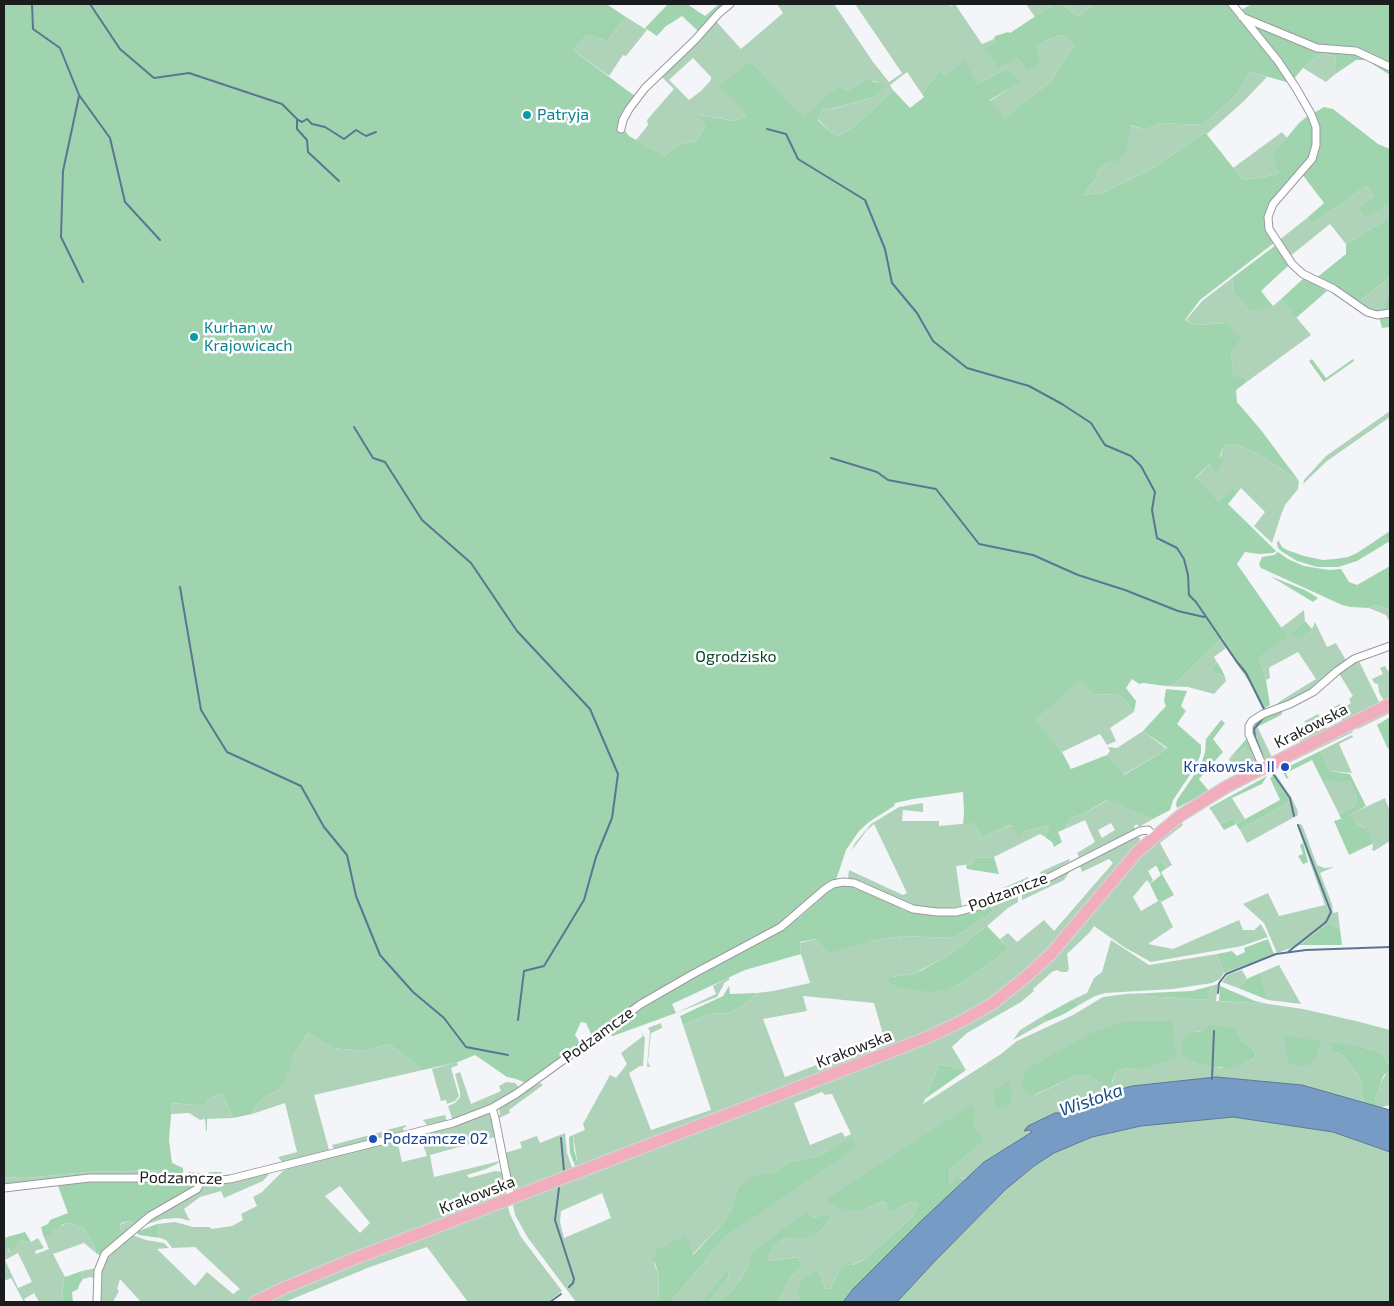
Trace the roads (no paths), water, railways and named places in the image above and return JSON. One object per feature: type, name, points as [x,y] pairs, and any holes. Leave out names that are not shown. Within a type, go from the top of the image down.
[{"type":"main road","name":"Krakowska","points":[[255,1302],[356,1258],[926,1038],[960,1022],[992,1004],[1051,954],[1122,868],[1154,836],[1208,797],[1390,704]]},
{"type":"street","points":[[621,129],[629,109],[645,88],[730,4]]},
{"type":"street","points":[[1232,4],[1278,61],[1296,88],[1314,120],[1317,132],[1312,159],[1280,195],[1270,210],[1267,221],[1269,229],[1292,264],[1303,274],[1338,292],[1369,314],[1390,313]]},
{"type":"street","points":[[1242,16],[1317,48],[1356,51],[1390,67]]},
{"type":"street","points":[[1264,768],[1249,734],[1249,726],[1252,721],[1262,714],[1310,694],[1354,659],[1390,646]]},
{"type":"street","name":"Podzamcze","points":[[4,1188],[89,1178],[175,1178],[202,1180],[242,1177],[453,1123],[492,1108],[525,1088],[641,1004],[781,927],[833,884],[842,882],[854,883],[913,910],[956,912],[979,906],[1044,880],[1140,831],[1148,830],[1154,836]]},
{"type":"street","points":[[492,1108],[496,1118],[511,1199]]},
{"type":"street","points":[[97,1302],[98,1271],[100,1261],[105,1254],[155,1212],[198,1189],[202,1180]]},
{"type":"water","name":"Wisłoka","points":[[1216,1077],[1302,1085],[1390,1110],[1390,1152],[1333,1132],[1233,1117],[1141,1126],[1092,1137],[1054,1153],[1034,1166],[1005,1190],[897,1302],[843,1302],[853,1289],[919,1223],[984,1162],[1032,1132],[1029,1130],[1024,1131],[1028,1126],[1055,1113],[1063,1113],[1094,1097],[1132,1086]]},
{"type":"waterway","points":[[32,4],[33,29],[60,48],[79,95],[110,138],[125,202],[160,240]]},
{"type":"waterway","points":[[90,4],[120,49],[154,78],[189,73],[282,104],[297,119],[297,129],[307,140],[308,152],[339,181]]},
{"type":"waterway","points":[[79,96],[63,171],[61,237],[83,282]]},
{"type":"waterway","points":[[298,120],[302,122],[307,119],[312,124],[325,127],[344,139],[356,130],[366,136],[376,132]]},
{"type":"waterway","points":[[767,129],[786,134],[798,159],[865,200],[885,249],[892,283],[917,313],[933,341],[967,368],[1029,386],[1062,404],[1091,423],[1105,445],[1131,456],[1141,466],[1155,492],[1152,510],[1157,538],[1177,548],[1184,559],[1188,575],[1189,595],[1196,602],[1246,673],[1264,709]]},
{"type":"waterway","points":[[354,427],[373,458],[385,462],[422,520],[471,563],[517,631],[590,709],[618,774],[612,818],[596,857],[584,900],[544,966],[524,971],[518,1020]]},
{"type":"waterway","points":[[831,458],[877,472],[888,480],[936,489],[979,544],[1033,555],[1078,575],[1125,590],[1178,611],[1204,617]]},
{"type":"waterway","points":[[180,587],[201,710],[227,752],[301,786],[324,827],[347,855],[356,896],[380,955],[413,992],[444,1018],[466,1047],[508,1055]]},
{"type":"waterway","points":[[1262,755],[1254,729],[1264,717]]},
{"type":"waterway","points":[[1274,775],[1290,798],[1294,816]]},
{"type":"waterway","points":[[1288,952],[1326,922],[1331,912],[1298,825]]},
{"type":"waterway","points":[[1218,993],[1219,983],[1226,974],[1276,954],[1306,950],[1390,947]]},
{"type":"waterway","points":[[1212,1079],[1214,1031]]},
{"type":"waterway","points":[[561,1138],[564,1171]]},
{"type":"waterway","points":[[559,1188],[555,1220],[574,1279],[569,1287]]},
{"type":"waterway","points":[[550,1302],[561,1294]]},
{"type":"place","name":"Patryja","points":[[527,115]]},
{"type":"place","name":"Kurhan w Krajowicach","points":[[194,337]]},
{"type":"place","name":"Krakowska II","points":[[1285,767]]},
{"type":"place","name":"Podzamcze 02","points":[[373,1139]]},
{"type":"park label","name":"Ogrodzisko","points":[[736,657]]}]
